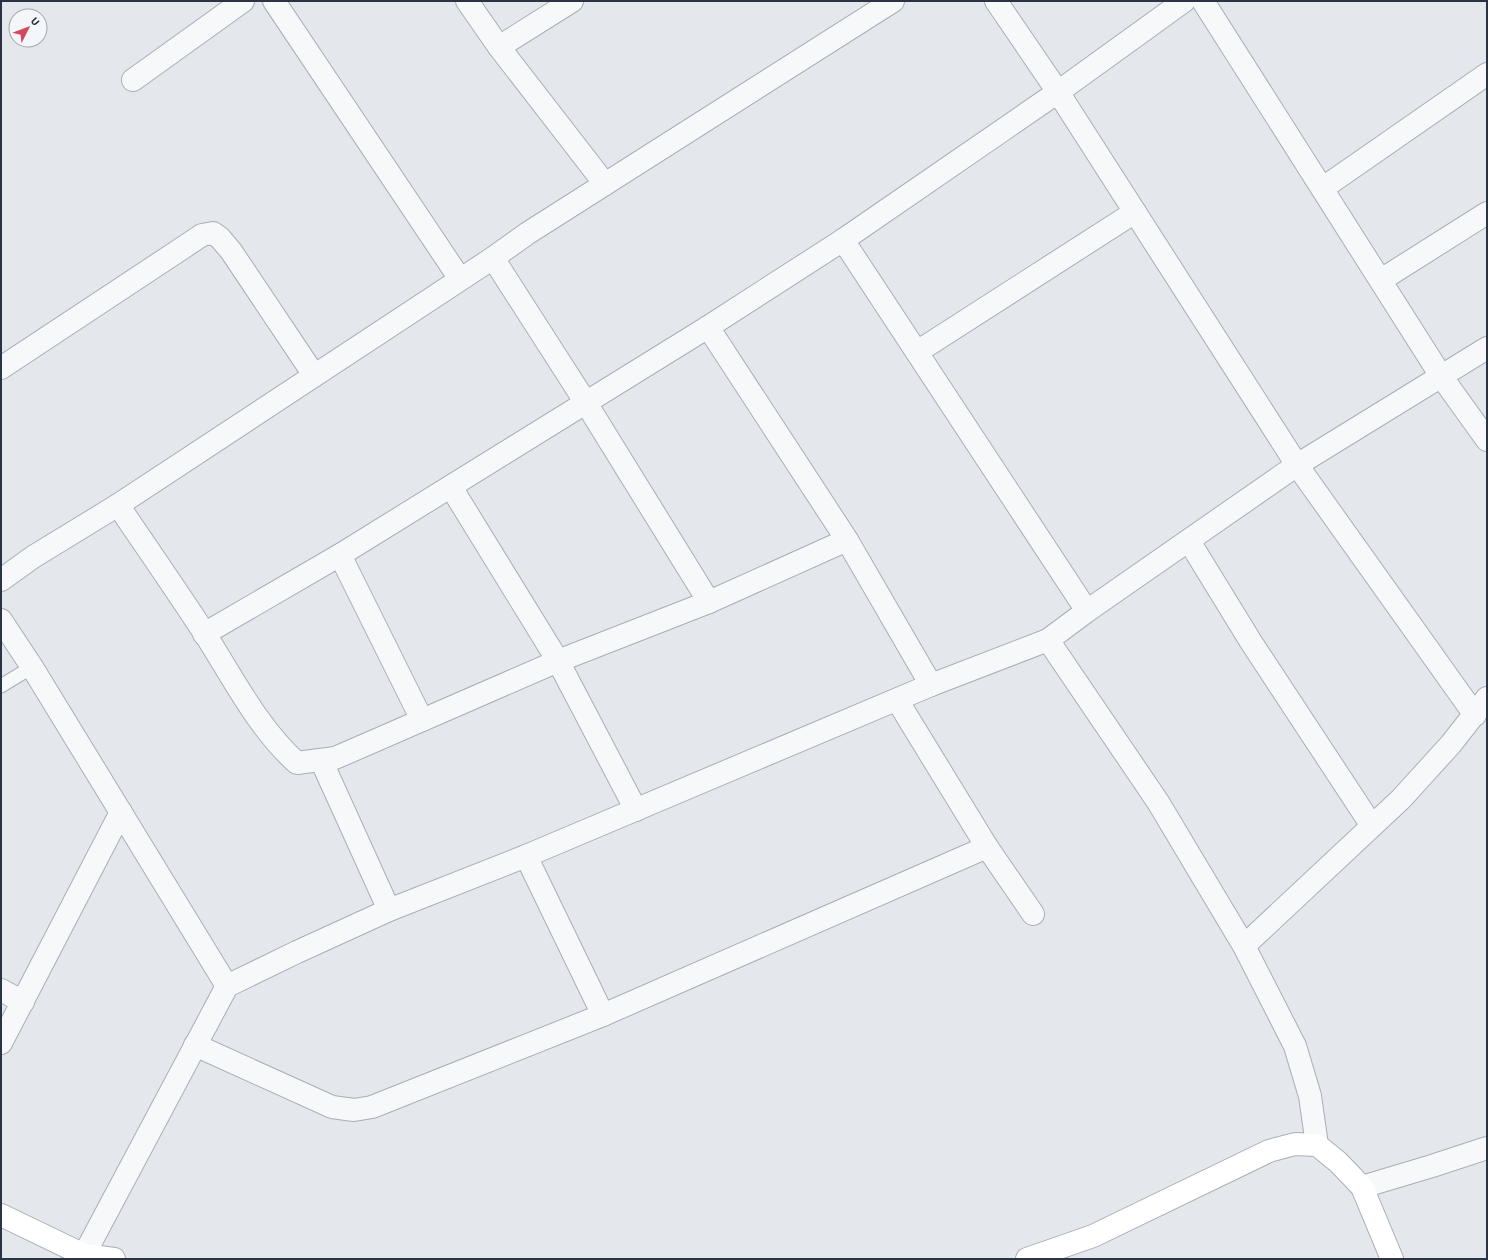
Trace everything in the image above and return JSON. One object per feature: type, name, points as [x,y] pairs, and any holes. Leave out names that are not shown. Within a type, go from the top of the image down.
[{"type":"main road","points":[[1027,1259],[1093,1236],[1269,1151],[1295,1144],[1317,1146],[1338,1162],[1362,1187],[1392,1259]]},
{"type":"main road","points":[[1,1215],[84,1255],[114,1259]]},
{"type":"street","points":[[133,80],[243,1]]},
{"type":"street","points":[[274,1],[460,279]]},
{"type":"street","points":[[467,1],[499,47],[604,184]]},
{"type":"street","points":[[499,47],[572,1]]},
{"type":"street","points":[[1,580],[33,557],[118,506],[493,258],[528,233],[893,1]]},
{"type":"street","points":[[996,1],[1058,92],[1297,466],[1481,707],[1401,799],[1244,946]]},
{"type":"street","points":[[204,634],[340,556],[451,488],[844,240],[1058,92],[1184,1]]},
{"type":"street","points":[[1204,1],[1441,376],[1487,440]]},
{"type":"street","points":[[1323,188],[1487,74]]},
{"type":"street","points":[[917,352],[1135,212]]},
{"type":"street","points":[[1381,280],[1487,213]]},
{"type":"street","points":[[1,368],[202,235],[213,233],[220,238],[231,251],[314,375]]},
{"type":"street","points":[[844,240],[1087,611]]},
{"type":"street","points":[[493,258],[586,403],[709,602]]},
{"type":"street","points":[[708,327],[847,540],[931,685]]},
{"type":"street","points":[[84,1255],[227,986],[389,910],[526,856],[931,685],[1048,640],[1087,611],[1297,466],[1487,348]]},
{"type":"street","points":[[451,488],[558,662],[636,810]]},
{"type":"street","points":[[118,506],[204,634],[251,708],[282,750],[297,763],[335,758],[558,662],[709,602],[847,540]]},
{"type":"street","points":[[1189,541],[1251,642],[1372,826]]},
{"type":"street","points":[[340,556],[422,720]]},
{"type":"street","points":[[1,620],[32,667],[227,986]]},
{"type":"street","points":[[1048,640],[1158,802],[1244,946],[1295,1046],[1310,1096],[1317,1146]]},
{"type":"street","points":[[897,700],[988,847],[1032,914]]},
{"type":"street","points":[[321,760],[389,910]]},
{"type":"street","points":[[1,1043],[121,812]]},
{"type":"street","points":[[195,1045],[332,1107],[354,1110],[372,1107],[603,1015],[988,847]]},
{"type":"street","points":[[526,856],[603,1015]]},
{"type":"street","points":[[1,990],[23,1002]]},
{"type":"street","points":[[1362,1187],[1487,1148]]},
{"type":"lane","points":[[1,686],[32,667]]}]
